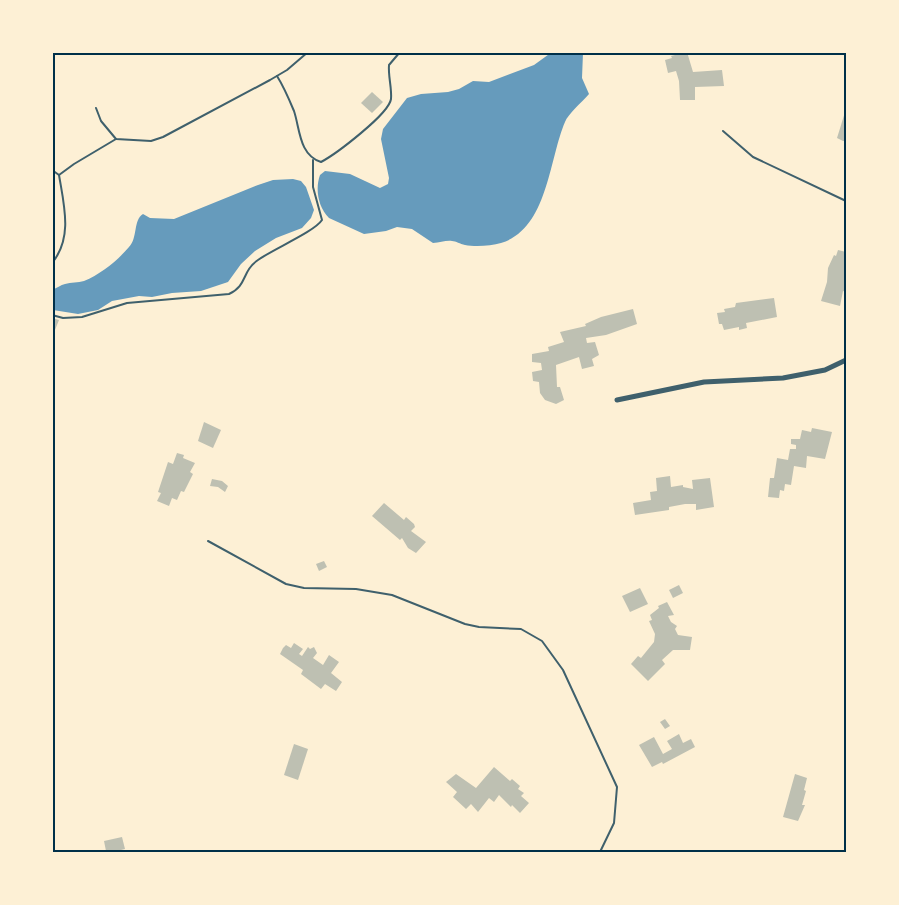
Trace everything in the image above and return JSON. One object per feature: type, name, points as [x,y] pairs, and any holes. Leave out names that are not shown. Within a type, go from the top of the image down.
[{"type":"street","points":[[617,400],[704,382],[783,378],[825,370],[846,360]]},
{"type":"lane","points":[[59,176],[74,164],[116,139],[151,141],[163,137],[277,76],[308,52]]},
{"type":"lane","points":[[314,160],[321,162],[331,156],[388,107],[391,99],[389,65],[400,52]]},
{"type":"lane","points":[[52,315],[63,318],[82,317],[127,303],[229,294],[239,290],[250,266],[284,243],[318,226],[322,220],[313,187],[314,160],[301,142],[294,110],[277,76]]},
{"type":"lane","points":[[96,108],[101,121],[116,139]]},
{"type":"lane","points":[[723,131],[753,158],[846,201]]},
{"type":"lane","points":[[52,170],[59,176],[66,220],[64,240],[52,263]]},
{"type":"lane","points":[[208,541],[286,584],[304,588],[356,589],[383,593],[423,606],[465,624],[520,629],[542,641],[563,670],[617,787],[614,823],[600,852]]},
{"type":"water","points":[[552,52],[583,53],[582,78],[589,94],[567,119],[538,208],[529,223],[517,235],[501,243],[478,246],[463,245],[455,241],[433,243],[412,229],[397,227],[364,234],[325,214],[318,192],[320,175],[325,171],[350,174],[380,188],[388,184],[389,178],[381,139],[383,129],[407,98],[421,94],[448,92],[473,81],[489,82],[534,65]]},
{"type":"water","points":[[273,180],[301,181],[306,187],[314,210],[311,218],[302,228],[276,238],[255,251],[241,264],[228,282],[201,291],[152,297],[139,296],[112,301],[98,310],[78,314],[53,310],[53,290],[63,284],[82,282],[103,271],[114,262],[132,243],[138,220],[143,214],[150,218],[174,219],[258,185]]},
{"type":"building","points":[[674,52],[687,52],[693,72],[722,70],[724,86],[695,87],[695,100],[680,100],[676,71],[668,73],[665,60],[672,58],[671,56],[675,55]]},
{"type":"building","points":[[372,92],[383,102],[372,113],[361,103]]},
{"type":"building","points":[[846,109],[846,141],[843,141],[837,138]]},
{"type":"building","points":[[838,250],[846,252],[846,292],[843,291],[840,306],[821,301],[827,282],[828,268]]},
{"type":"building","points":[[774,298],[777,317],[746,323],[747,328],[739,330],[739,327],[724,330],[722,324],[719,324],[717,313],[735,307],[736,303]]},
{"type":"building","points":[[633,309],[637,324],[606,335],[586,338],[587,343],[595,342],[599,355],[592,359],[594,366],[582,369],[579,357],[556,365],[557,387],[560,387],[564,400],[556,404],[545,400],[540,393],[539,382],[533,381],[532,372],[542,370],[541,363],[532,362],[532,354],[549,351],[548,347],[564,342],[560,332],[586,326],[585,324],[601,317]]},
{"type":"building","points":[[52,318],[59,320],[55,330],[52,329]]},
{"type":"building","points":[[204,422],[221,430],[213,448],[198,441]]},
{"type":"building","points":[[812,428],[832,432],[825,459],[807,456],[806,468],[794,466],[791,485],[785,484],[784,491],[780,490],[779,498],[768,497],[770,478],[774,478],[777,458],[788,460],[790,449],[796,449],[796,445],[791,444],[791,439],[800,439],[802,430],[811,432]]},
{"type":"building","points":[[177,453],[195,463],[190,472],[193,474],[184,492],[181,491],[177,500],[172,498],[169,506],[157,501],[161,493],[158,492],[168,462],[173,464]]},
{"type":"building","points":[[670,476],[671,487],[683,485],[683,487],[693,489],[692,480],[710,478],[714,507],[696,510],[696,504],[685,504],[669,507],[669,510],[635,515],[633,503],[651,500],[650,492],[657,491],[656,478]]},
{"type":"building","points":[[212,479],[222,481],[228,486],[225,492],[218,487],[210,486]]},
{"type":"building","points":[[384,503],[404,520],[406,517],[414,524],[415,527],[411,531],[426,542],[416,553],[408,548],[402,538],[400,540],[372,516]]},
{"type":"building","points":[[324,561],[327,567],[319,571],[316,564]]},
{"type":"building","points":[[679,585],[683,593],[673,598],[669,590]]},
{"type":"building","points":[[640,588],[648,604],[630,612],[622,596]]},
{"type":"building","points":[[667,602],[674,615],[668,616],[677,626],[675,629],[678,635],[692,637],[690,650],[673,650],[662,660],[665,664],[648,681],[631,664],[638,656],[641,658],[654,642],[655,634],[649,621],[652,620],[650,615],[659,608],[658,606]]},
{"type":"building","points":[[294,643],[303,649],[299,654],[302,656],[308,647],[310,649],[314,647],[317,653],[313,658],[323,665],[329,655],[339,662],[331,673],[342,682],[336,691],[325,684],[321,689],[301,674],[303,670],[280,654],[286,645],[291,648]]},
{"type":"building","points":[[665,719],[670,726],[665,729],[660,722]]},
{"type":"building","points":[[679,734],[683,743],[691,739],[695,747],[663,764],[662,762],[652,767],[639,745],[654,737],[663,754],[672,749],[667,741]]},
{"type":"building","points":[[294,744],[308,749],[298,780],[284,775]]},
{"type":"building","points":[[494,767],[510,781],[512,779],[520,786],[518,789],[524,793],[521,796],[529,803],[520,813],[499,795],[494,802],[489,798],[478,812],[471,804],[466,809],[453,797],[457,792],[446,782],[456,774],[476,788]]},
{"type":"building","points":[[795,774],[807,778],[802,805],[805,805],[798,821],[783,817]]},
{"type":"building","points":[[122,837],[125,849],[113,852],[97,851],[106,851],[104,841]]}]
